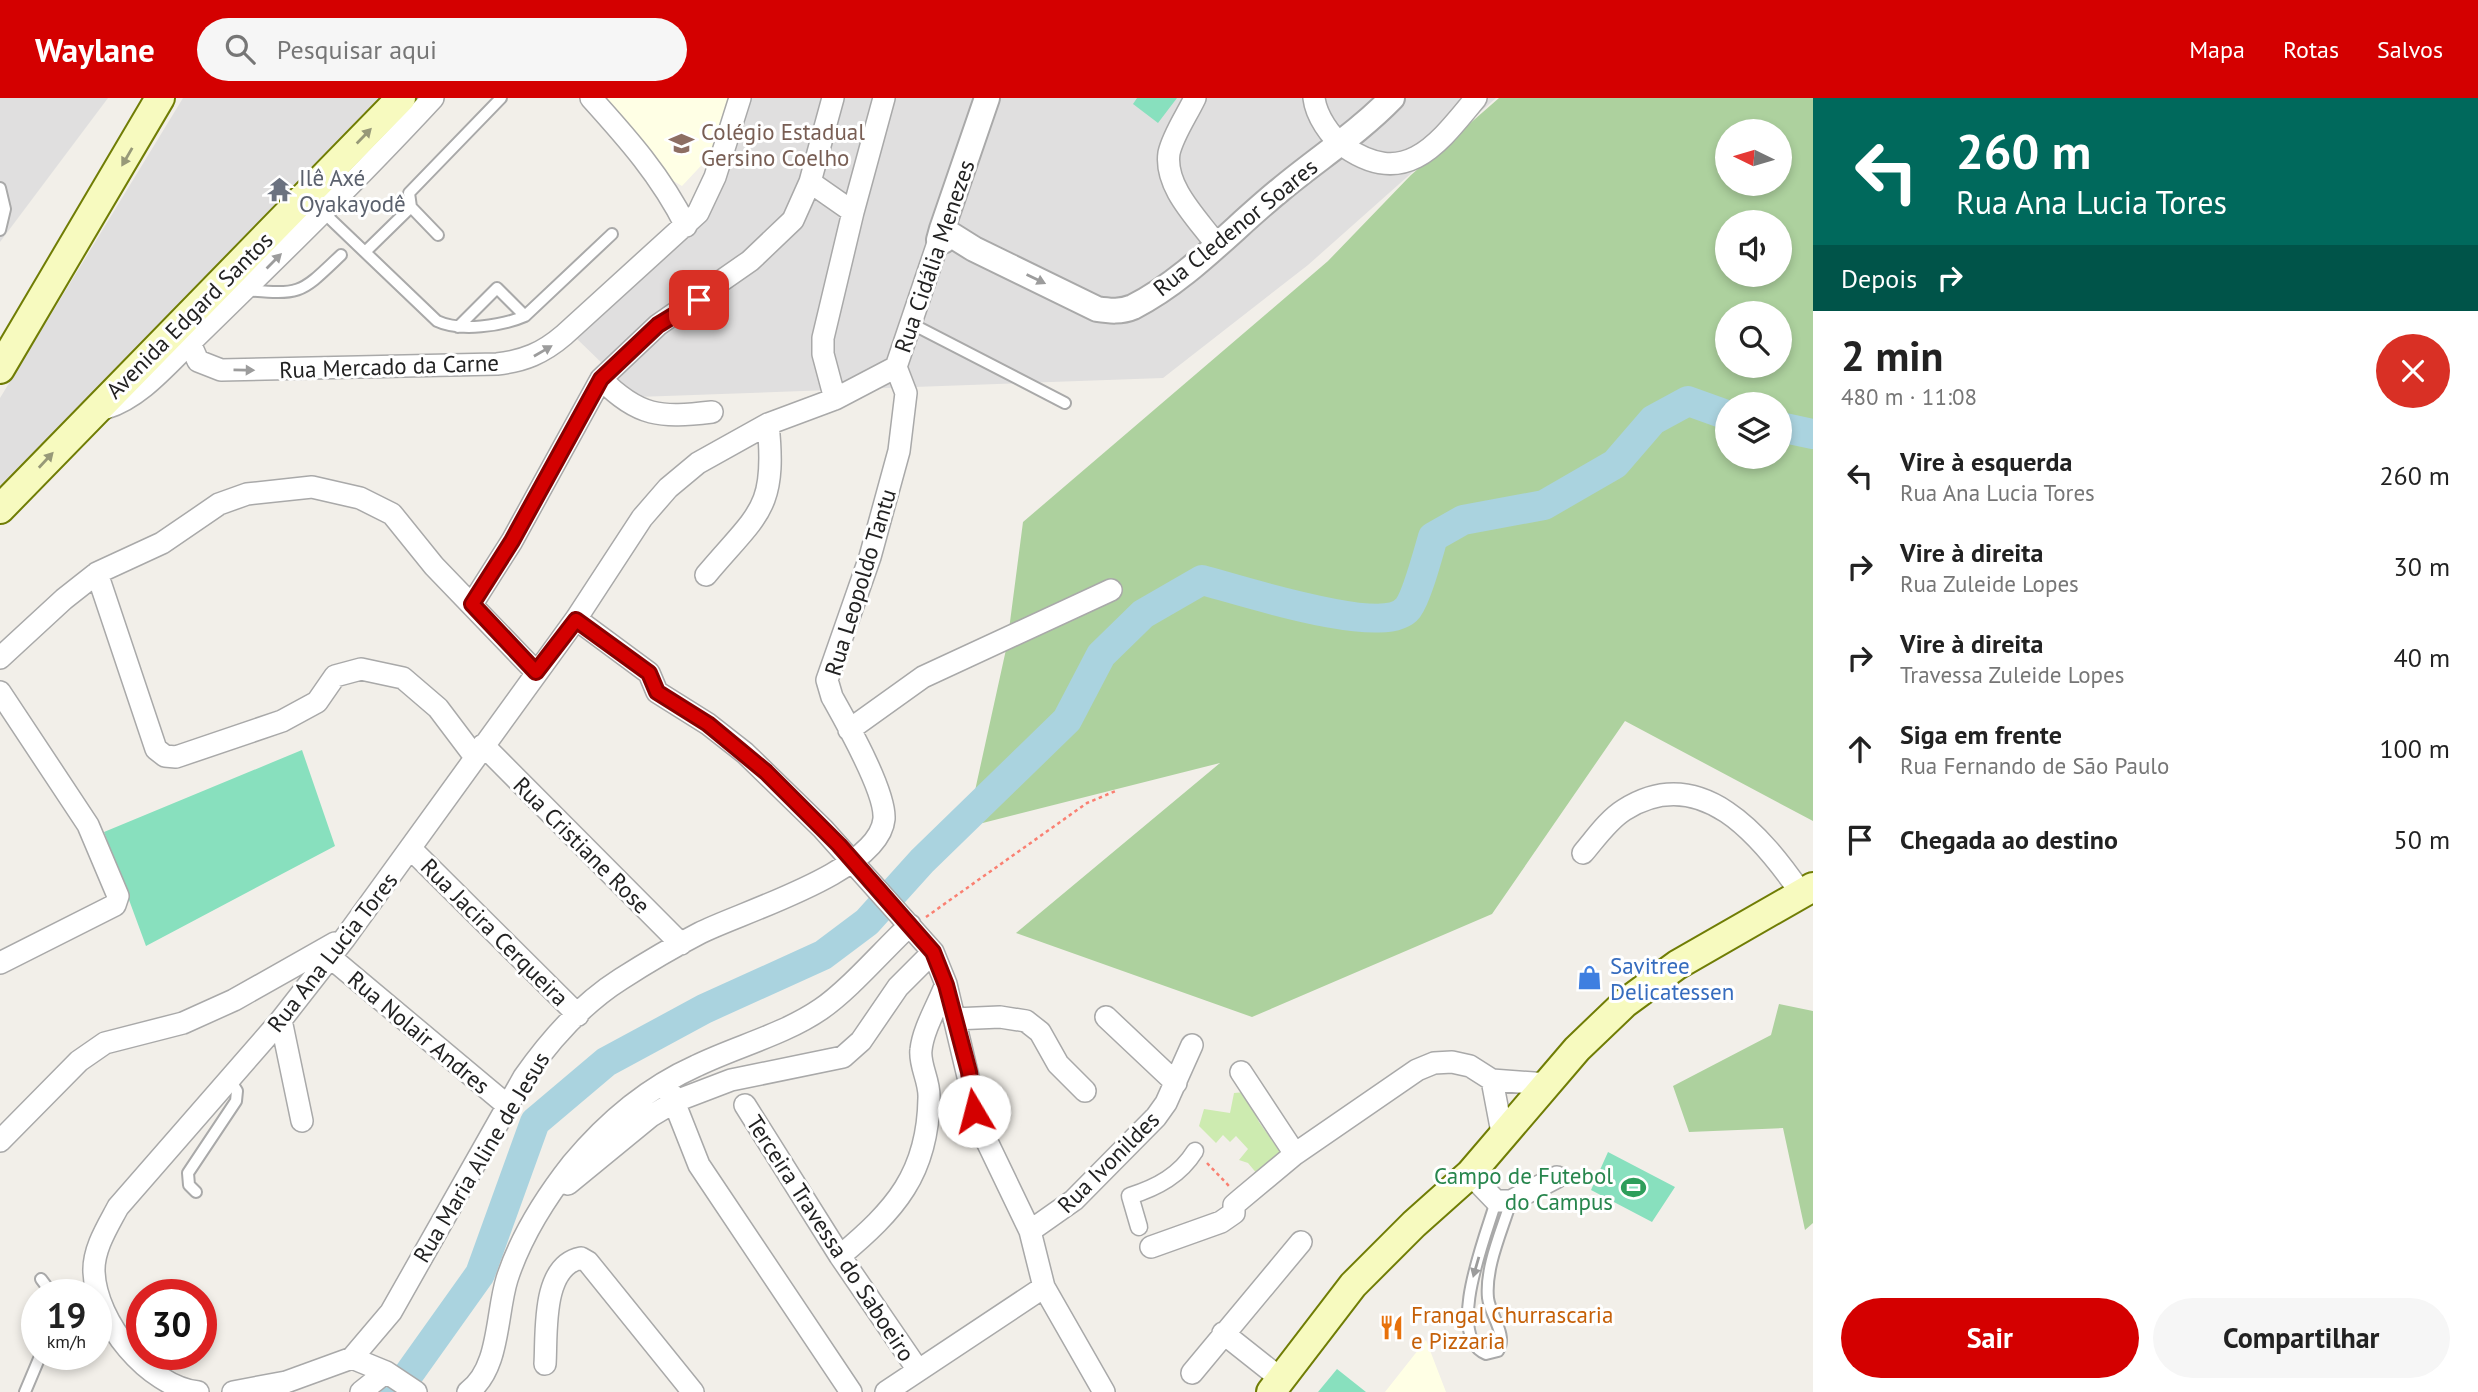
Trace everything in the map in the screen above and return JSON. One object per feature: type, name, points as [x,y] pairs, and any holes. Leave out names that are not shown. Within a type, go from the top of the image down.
[{"type":"main road","points":[[0,369],[160,98]]},
{"type":"main road","name":"Avenida Edgard Santos","points":[[0,509],[401,98]]},
{"type":"main road","points":[[1276,1386],[1353,1285],[1414,1224],[1470,1174],[1577,1049],[1625,1003],[1677,965],[1807,890]]},
{"type":"street","name":"Avenida Edgard Santos","points":[[93,412],[127,398],[190,343],[323,212],[433,98]]},
{"type":"street","points":[[591,98],[648,163],[667,189],[686,226]]},
{"type":"street","name":"Rua Mercado da Carne","points":[[190,343],[198,361],[221,370],[392,368],[515,362],[546,350],[698,213],[711,186],[740,98]]},
{"type":"street","points":[[472,604],[512,541],[601,379],[658,325],[713,290],[775,239],[793,220],[810,182],[833,98]]},
{"type":"street","points":[[835,399],[822,347],[853,212],[884,98]]},
{"type":"street","name":"Rua Cidália Menezes","points":[[668,488],[698,463],[768,424],[835,399],[896,367],[987,98]]},
{"type":"street","points":[[1195,98],[1170,151],[1169,167],[1172,183],[1216,244]]},
{"type":"street","points":[[1314,98],[1321,119],[1340,143]]},
{"type":"street","name":"Rua Cledenor Soares","points":[[941,235],[1097,309],[1118,311],[1146,299],[1392,98]]},
{"type":"street","name":"Rua Cledenor Soares","points":[[1340,143],[1362,158],[1377,164],[1396,164],[1415,159],[1445,135],[1476,98]]},
{"type":"street","points":[[810,182],[853,212]]},
{"type":"street","name":"Rua Leopoldo Tantu","points":[[854,862],[873,841],[884,820],[880,797],[828,687],[828,671],[870,557],[899,451],[906,393],[896,367]]},
{"type":"street","points":[[601,379],[631,406],[643,412],[676,417],[712,412]]},
{"type":"street","points":[[706,575],[764,506],[772,476],[768,424]]},
{"type":"street","points":[[0,657],[97,573],[162,543],[233,498],[319,488],[360,498],[392,514],[435,566],[536,672]]},
{"type":"street","name":"Rua Ana Lucia Tores","points":[[198,1392],[176,1386],[149,1370],[119,1336],[101,1305],[94,1271],[101,1239],[118,1207],[281,1020],[345,938],[576,620],[642,518],[668,488]]},
{"type":"street","name":"Rua Cristiane Rose","points":[[97,573],[156,749],[165,756],[176,757],[282,721],[317,702],[335,676],[361,669],[378,670],[403,678],[438,708],[479,751],[681,944]]},
{"type":"street","points":[[849,730],[923,677],[1111,590]]},
{"type":"street","points":[[576,620],[649,673],[657,692],[708,724],[745,753],[854,862],[933,952],[946,985],[969,1072],[974,1111],[1030,1231],[1044,1287],[1104,1392]]},
{"type":"street","points":[[0,692],[88,825],[118,897],[115,905],[0,963]]},
{"type":"street","points":[[1583,853],[1623,810],[1670,794],[1698,797],[1745,824],[1807,890]]},
{"type":"street","name":"Rua Jacira Cerqueira","points":[[411,849],[578,1015]]},
{"type":"street","name":"Rua Maria Aline de Jesus","points":[[352,1358],[391,1312],[508,1106],[548,1042],[618,981],[707,930],[770,905],[854,862]]},
{"type":"street","points":[[468,1392],[487,1370],[507,1279],[545,1203],[574,1162],[638,1099],[665,1082],[786,1028],[824,1007],[910,925]]},
{"type":"street","points":[[3,1134],[79,1061],[105,1043],[183,1023],[234,1000],[345,938]]},
{"type":"street","points":[[545,1203],[651,1116],[676,1101],[731,1080],[843,1058],[861,1041],[898,987],[933,952]]},
{"type":"street","name":"Rua Nolair Andres","points":[[330,957],[508,1106]]},
{"type":"street","points":[[840,1256],[884,1218],[911,1183],[928,1119],[928,1077],[921,1048],[946,985]]},
{"type":"street","points":[[954,1019],[1000,1017],[1026,1021],[1040,1032],[1058,1064],[1085,1091]]},
{"type":"street","points":[[1106,1017],[1176,1083]]},
{"type":"street","points":[[281,1020],[302,1121]]},
{"type":"street","name":"Rua Ivonildes","points":[[1030,1231],[1074,1200],[1144,1130],[1166,1103],[1192,1045]]},
{"type":"street","points":[[1151,1247],[1221,1222],[1234,1213],[1234,1205],[1295,1154],[1417,1070],[1434,1063],[1452,1062],[1470,1066],[1492,1080],[1548,1084]]},
{"type":"street","points":[[1241,1072],[1295,1154]]},
{"type":"street","points":[[1492,1080],[1503,1138]]},
{"type":"street","points":[[665,1082],[676,1101],[699,1164],[851,1392]]},
{"type":"street","name":"Terceira Travessa do Saboeiro","points":[[745,1105],[840,1256],[918,1370]]},
{"type":"street","points":[[1139,1227],[1130,1196],[1167,1181],[1185,1167],[1195,1151]]},
{"type":"street","points":[[1470,1174],[1504,1201],[1557,1177]]},
{"type":"street","points":[[1192,1373],[1301,1242]]},
{"type":"street","points":[[545,1364],[553,1285],[565,1266],[581,1258],[588,1262],[693,1392]]},
{"type":"street","points":[[886,1392],[1044,1287]]},
{"type":"street","points":[[1223,1333],[1276,1386]]},
{"type":"street","points":[[233,1392],[286,1382],[352,1358],[386,1372],[416,1392]]},
{"type":"street","points":[[360,1392],[386,1372]]},
{"type":"lane","points":[[439,235],[411,207],[409,193],[501,98]]},
{"type":"lane","points":[[0,188],[5,209],[0,230]]},
{"type":"lane","points":[[365,252],[411,207]]},
{"type":"lane","points":[[323,212],[437,321],[458,327],[516,320],[525,316],[612,234]]},
{"type":"lane","points":[[245,290],[297,292],[307,288],[341,255]]},
{"type":"lane","points":[[458,327],[497,288],[525,316]]},
{"type":"lane","points":[[912,324],[1065,403]]},
{"type":"lane","points":[[197,1192],[189,1185],[188,1173],[236,1101],[237,1091],[230,1080]]},
{"type":"lane","points":[[1504,1201],[1488,1298],[1500,1333],[1501,1346],[1498,1351],[1486,1354],[1474,1346],[1471,1339],[1468,1300],[1504,1201]]},
{"type":"lane","points":[[25,1392],[34,1370]]},
{"type":"path","points":[[910,925],[933,913],[1087,803],[1118,790]]},
{"type":"path","points":[[1195,1151],[1241,1199]]},
{"type":"shaded area","points":[[0,98],[108,98],[0,242]]},
{"type":"shaded area","points":[[183,98],[387,98],[0,504],[0,398]]},
{"type":"shaded area","name":"Colégio Estadual Gersino Coelho","points":[[597,98],[739,98],[727,138],[682,186],[670,179]]},
{"type":"shaded area","points":[[747,98],[1496,98],[1308,265],[1163,378],[637,397],[576,338],[692,233]]},
{"type":"shaded area","points":[[1426,1340],[1446,1392],[1385,1392]]},
{"type":"green space","points":[[1137,98],[1177,98],[1158,123],[1133,104]]},
{"type":"green space","points":[[1499,98],[1813,98],[1813,821],[1625,721],[1492,914],[1252,1017],[1016,933],[1220,763],[967,827],[1007,645],[1023,522],[1328,261],[1411,175]]},
{"type":"green space","points":[[302,750],[335,846],[146,946],[104,832]]},
{"type":"green space","points":[[1779,1004],[1813,1011],[1813,1223],[1805,1230],[1783,1128],[1689,1132],[1673,1086],[1771,1035]]},
{"type":"green space","points":[[1245,1092],[1259,1122],[1281,1153],[1258,1175],[1248,1163],[1239,1160],[1248,1149],[1236,1136],[1230,1142],[1223,1135],[1216,1143],[1199,1126],[1204,1109],[1230,1113],[1234,1093]]},
{"type":"green space","name":"Campo de Futebol do Campus","points":[[1608,1152],[1675,1187],[1652,1222],[1591,1190]]},
{"type":"green space","points":[[1337,1369],[1366,1392],[1318,1392]]},
{"type":"waterway","points":[[396,1392],[480,1274],[535,1122],[606,1062],[704,1009],[823,955],[867,922],[922,861],[1067,720],[1101,655],[1143,614],[1202,580],[1310,609],[1371,618],[1394,616],[1408,608],[1411,602],[1433,537],[1463,520],[1544,505],[1615,464],[1653,420],[1688,401],[1715,411]]},
{"type":"waterway","points":[[1792,430],[1813,434]]},
{"type":"place","name":"Colégio Estadual Gersino Coelho","points":[[681,144]]},
{"type":"place","name":"Ilê Axé Oyakayodê","points":[[279,190]]},
{"type":"place","name":"Savitree Delicatessen","points":[[1590,978]]},
{"type":"place","name":"Campo de Futebol do Campus","points":[[1633,1188]]},
{"type":"place","name":"Frangal Churrascaria e Pizzaria","points":[[1391,1327]]},
{"type":"route","points":[[699,300],[658,325],[601,379],[512,541],[472,604],[536,672],[576,620],[613,644],[649,673],[657,692],[708,724],[745,753],[823,829],[933,952],[946,985],[969,1072],[974,1111]]}]
